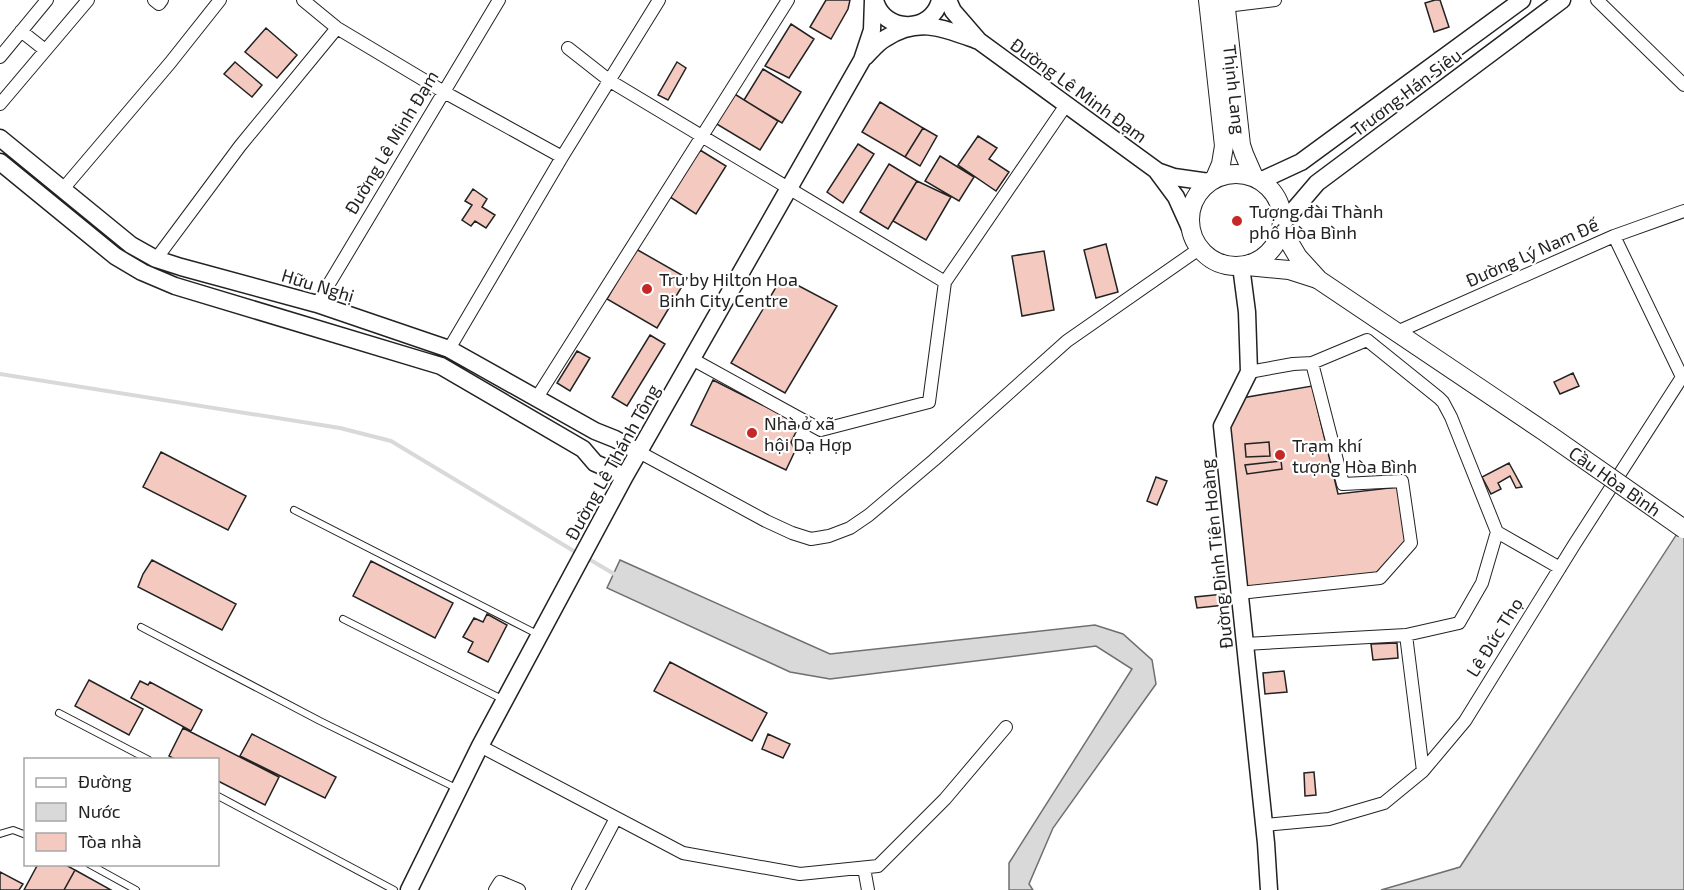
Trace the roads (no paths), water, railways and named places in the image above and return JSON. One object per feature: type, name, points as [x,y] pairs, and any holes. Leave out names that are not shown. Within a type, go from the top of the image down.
[{"type":"main road","points":[[874,0],[882,15],[891,22],[902,26],[945,28],[979,41]]},
{"type":"main road","name":"Đường Lê Thánh Tông","points":[[409,890],[480,746],[625,476],[862,60],[872,30],[874,0]]},
{"type":"main road","name":"Đường Lê Thánh Tông","points":[[862,60],[885,38],[924,21],[933,14],[940,0]]},
{"type":"main road","points":[[948,0],[953,11],[979,41]]},
{"type":"main road","name":"Thịnh Lang","points":[[1208,0],[1224,146],[1224,155],[1212,181]]},
{"type":"main road","name":"Trương Hán Siêu","points":[[1257,179],[1301,162],[1522,0]]},
{"type":"main road","name":"Trương Hán Siêu","points":[[1282,227],[1317,183],[1562,0]]},
{"type":"main road","name":"Thịnh Lang","points":[[1225,3],[1241,145],[1257,179]]},
{"type":"main road","name":"Đường Lê Minh Đạm","points":[[979,41],[1156,170],[1181,179],[1212,181]]},
{"type":"main road","name":"Hữu Nghị","points":[[0,138],[131,245],[156,259],[317,304],[449,349],[595,431],[639,452]]},
{"type":"main road","points":[[0,162],[115,256],[142,272],[175,286],[441,366],[583,449],[595,463],[625,476]]},
{"type":"main road","name":"Đường Lê Minh Đạm","points":[[1156,170],[1176,197],[1190,228]]},
{"type":"main road","points":[[1243,266],[1258,261],[1269,253],[1277,242],[1282,227],[1282,211],[1278,199],[1270,189],[1257,179],[1235,174],[1212,181],[1200,191],[1193,202],[1190,228],[1199,249],[1204,255],[1218,263],[1243,266],[1288,270],[1318,279]]},
{"type":"main road","points":[[1282,227],[1298,257],[1318,279]]},
{"type":"main road","name":"Đường Đinh Tiên Hoàng","points":[[1243,266],[1249,372],[1222,426],[1269,890]]},
{"type":"main road","name":"Cầu Hòa Bình","points":[[1318,279],[1684,529]]},
{"type":"main road","points":[[374,345],[380,325]]},
{"type":"street","points":[[0,57],[47,0]]},
{"type":"street","points":[[0,104],[88,0]]},
{"type":"street","points":[[154,0],[159,4],[162,0]]},
{"type":"street","points":[[63,189],[170,63],[219,0]]},
{"type":"street","points":[[303,0],[337,28],[444,92],[562,157]]},
{"type":"street","name":"Đường Lê Minh Đạm","points":[[317,304],[500,0]]},
{"type":"street","points":[[449,349],[562,157],[659,0]]},
{"type":"street","points":[[536,399],[788,0]]},
{"type":"street","points":[[1225,3],[1275,0]]},
{"type":"street","points":[[1597,0],[1684,85]]},
{"type":"street","points":[[156,259],[240,146],[337,28]]},
{"type":"street","points":[[21,31],[45,50]]},
{"type":"street","points":[[568,48],[610,81],[945,282]]},
{"type":"street","points":[[692,359],[821,430],[929,402],[945,282],[1066,105]]},
{"type":"street","name":"Đường Lý Nam Đế","points":[[1397,332],[1614,236],[1684,211]]},
{"type":"street","points":[[1614,236],[1683,375]]},
{"type":"street","points":[[639,452],[792,533],[811,539],[829,536],[850,528],[869,515],[1067,341],[1199,249]]},
{"type":"street","points":[[1249,372],[1312,363],[1367,340],[1443,402],[1497,532],[1560,568]]},
{"type":"street","points":[[1240,593],[1380,578],[1411,543],[1402,481],[1343,484],[1312,363]]},
{"type":"street","name":"Lê Đức Thọ","points":[[1264,825],[1329,819],[1384,803],[1423,771],[1465,721],[1683,375]]},
{"type":"street","points":[[1245,644],[1406,635],[1459,622],[1482,583],[1497,532]]},
{"type":"street","points":[[1406,635],[1423,771]]},
{"type":"street","points":[[480,746],[683,853],[800,874],[878,866],[945,799],[1005,727]]},
{"type":"street","points":[[578,890],[616,818]]},
{"type":"street","points":[[864,868],[868,890]]},
{"type":"street","points":[[495,890],[500,882],[519,890]]},
{"type":"lane","points":[[294,510],[540,635]]},
{"type":"lane","points":[[343,619],[505,700]]},
{"type":"lane","points":[[141,627],[320,721],[459,790]]},
{"type":"lane","points":[[59,712],[147,758]]},
{"type":"lane","points":[[219,797],[394,890]]},
{"type":"lane","points":[[0,834],[13,830],[24,834]]},
{"type":"lane","points":[[93,866],[136,890]]},
{"type":"water","points":[[1684,523],[1684,890],[1381,890],[1460,867]]},
{"type":"water","points":[[620,560],[830,654],[1095,625],[1123,634],[1152,660],[1156,684],[1053,828],[1029,884],[1033,890],[1009,890],[1009,863],[1132,669],[1096,646],[830,679],[790,672],[607,588]]},
{"type":"waterway","points":[[0,374],[340,428],[391,441],[577,553]]},
{"type":"waterway","points":[[587,558],[616,575]]},
{"type":"place","name":"Tượng đài Thành phố Hòa Bình","points":[[1237,221]]},
{"type":"place","name":"Tru by Hilton Hoa Binh City Centre","points":[[647,289]]},
{"type":"place","name":"Nhà ở xã hội Dạ Hợp","points":[[752,433]]},
{"type":"place","name":"Trạm khí tượng Hòa Bình","points":[[1280,455]]}]
